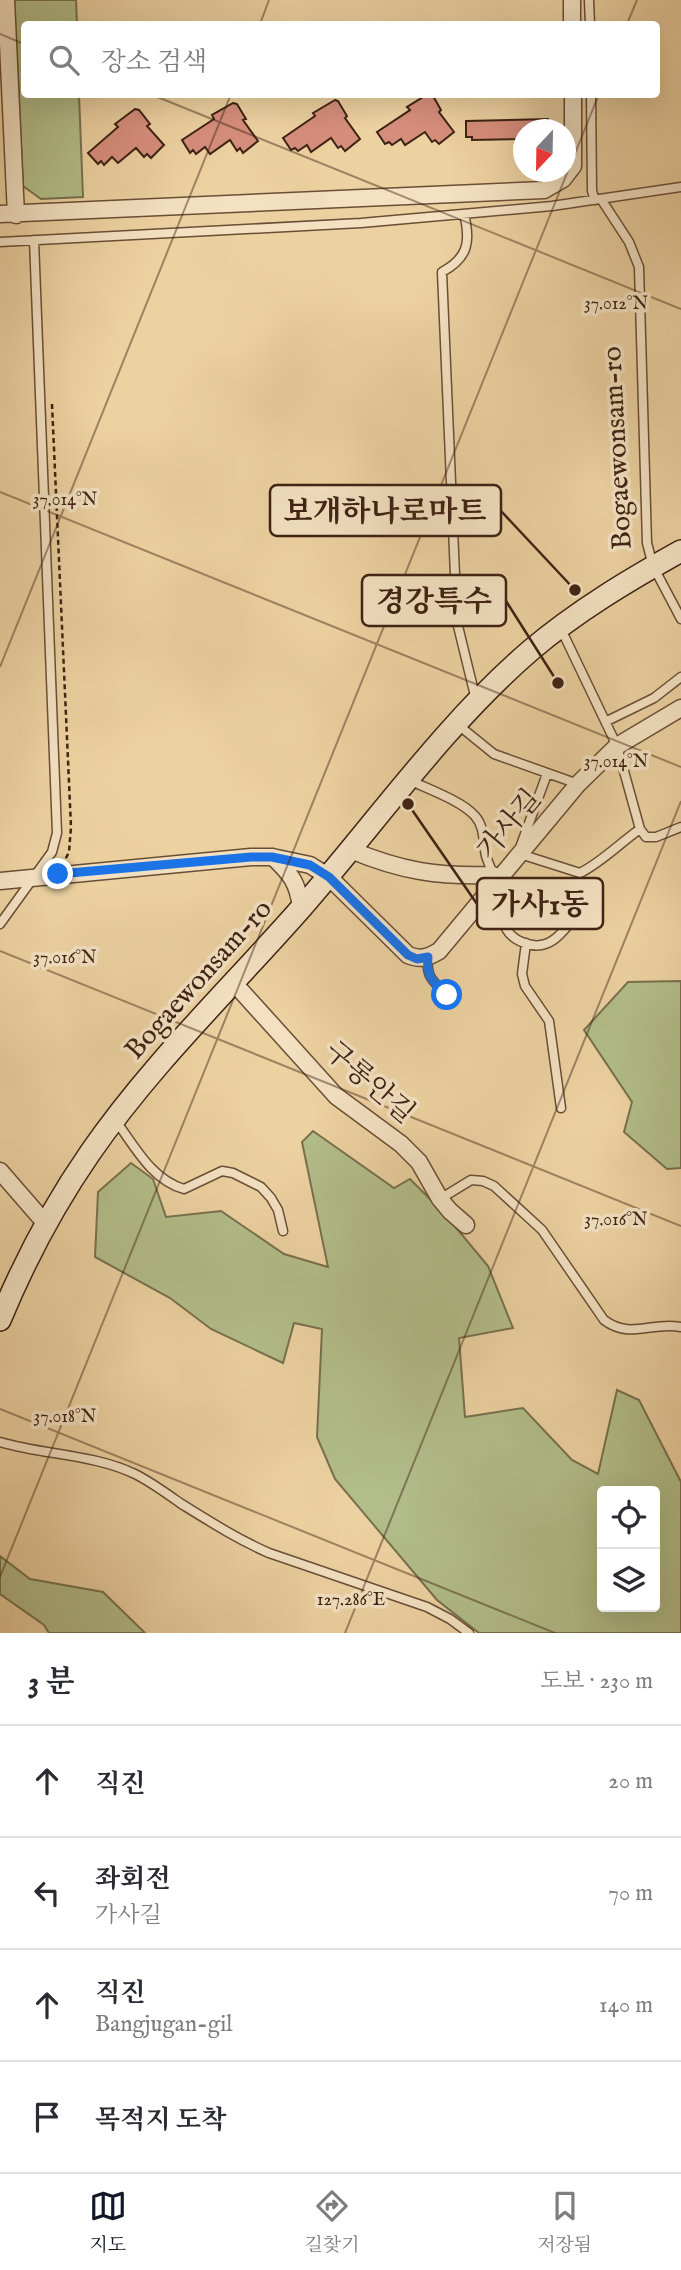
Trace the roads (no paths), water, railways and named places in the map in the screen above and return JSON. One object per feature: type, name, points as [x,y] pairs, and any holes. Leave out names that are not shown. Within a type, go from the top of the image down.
[{"type":"main road","name":"Bogaewonsam-ro","points":[[0,1320],[46,1224],[83,1162],[115,1119],[177,1043],[329,877],[457,724],[532,649],[560,627],[598,599],[681,551]]},
{"type":"street","points":[[5,0],[8,214],[544,190],[563,179],[573,166],[573,98]]},
{"type":"street","points":[[572,0],[572,21]]},
{"type":"street","name":"가사길","points":[[428,957],[439,951],[495,879],[519,856],[578,784],[617,746],[681,709]]},
{"type":"street","points":[[351,850],[379,861],[429,874],[495,879]]},
{"type":"street","points":[[272,857],[294,880],[299,891],[301,908]]},
{"type":"street","points":[[0,881],[272,857],[310,865],[329,877],[408,955],[417,959],[428,957]]},
{"type":"street","name":"구롱안길","points":[[234,983],[336,1096],[401,1144],[419,1162],[440,1199],[466,1224]]},
{"type":"street","points":[[0,1171],[46,1224]]},
{"type":"lane","points":[[589,0],[590,21]]},
{"type":"lane","points":[[591,98],[592,191],[598,200]]},
{"type":"lane","points":[[0,242],[362,223],[598,200],[681,187]]},
{"type":"lane","name":"Bogaewonsam-ro","points":[[598,200],[629,242],[639,267],[647,543],[653,566]]},
{"type":"lane","points":[[464,214],[467,228],[465,254],[457,264],[442,272],[457,622],[477,703]]},
{"type":"lane","points":[[0,924],[52,852],[57,833],[33,240]]},
{"type":"lane","points":[[653,566],[681,619]]},
{"type":"lane","points":[[560,627],[617,746],[640,829],[646,837],[656,837],[681,827]]},
{"type":"lane","points":[[607,721],[654,698],[681,677]]},
{"type":"lane","points":[[457,724],[494,754],[578,784]]},
{"type":"lane","points":[[547,774],[519,856],[580,873],[592,867],[616,845],[640,829]]},
{"type":"lane","points":[[409,780],[467,808],[476,816],[495,879],[504,927],[512,937],[540,946],[555,940],[571,922]]},
{"type":"lane","points":[[526,943],[522,974],[525,986],[549,1021],[561,1108]]},
{"type":"lane","points":[[428,957],[426,971],[447,995]]},
{"type":"lane","points":[[115,1119],[153,1169],[172,1185],[184,1189],[222,1171],[233,1172],[261,1187],[278,1210],[283,1231]]},
{"type":"lane","points":[[440,1199],[471,1180],[494,1186],[542,1230],[604,1320],[614,1327],[628,1331],[672,1325],[681,1327]]},
{"type":"lane","points":[[0,1442],[115,1466],[137,1475],[245,1542],[269,1553],[427,1607],[450,1619],[468,1633]]},
{"type":"place","name":"보개하나로마트","points":[[575,590]]},
{"type":"place","name":"경강특수","points":[[558,683]]},
{"type":"place","name":"가사1동","points":[[408,804]]}]
